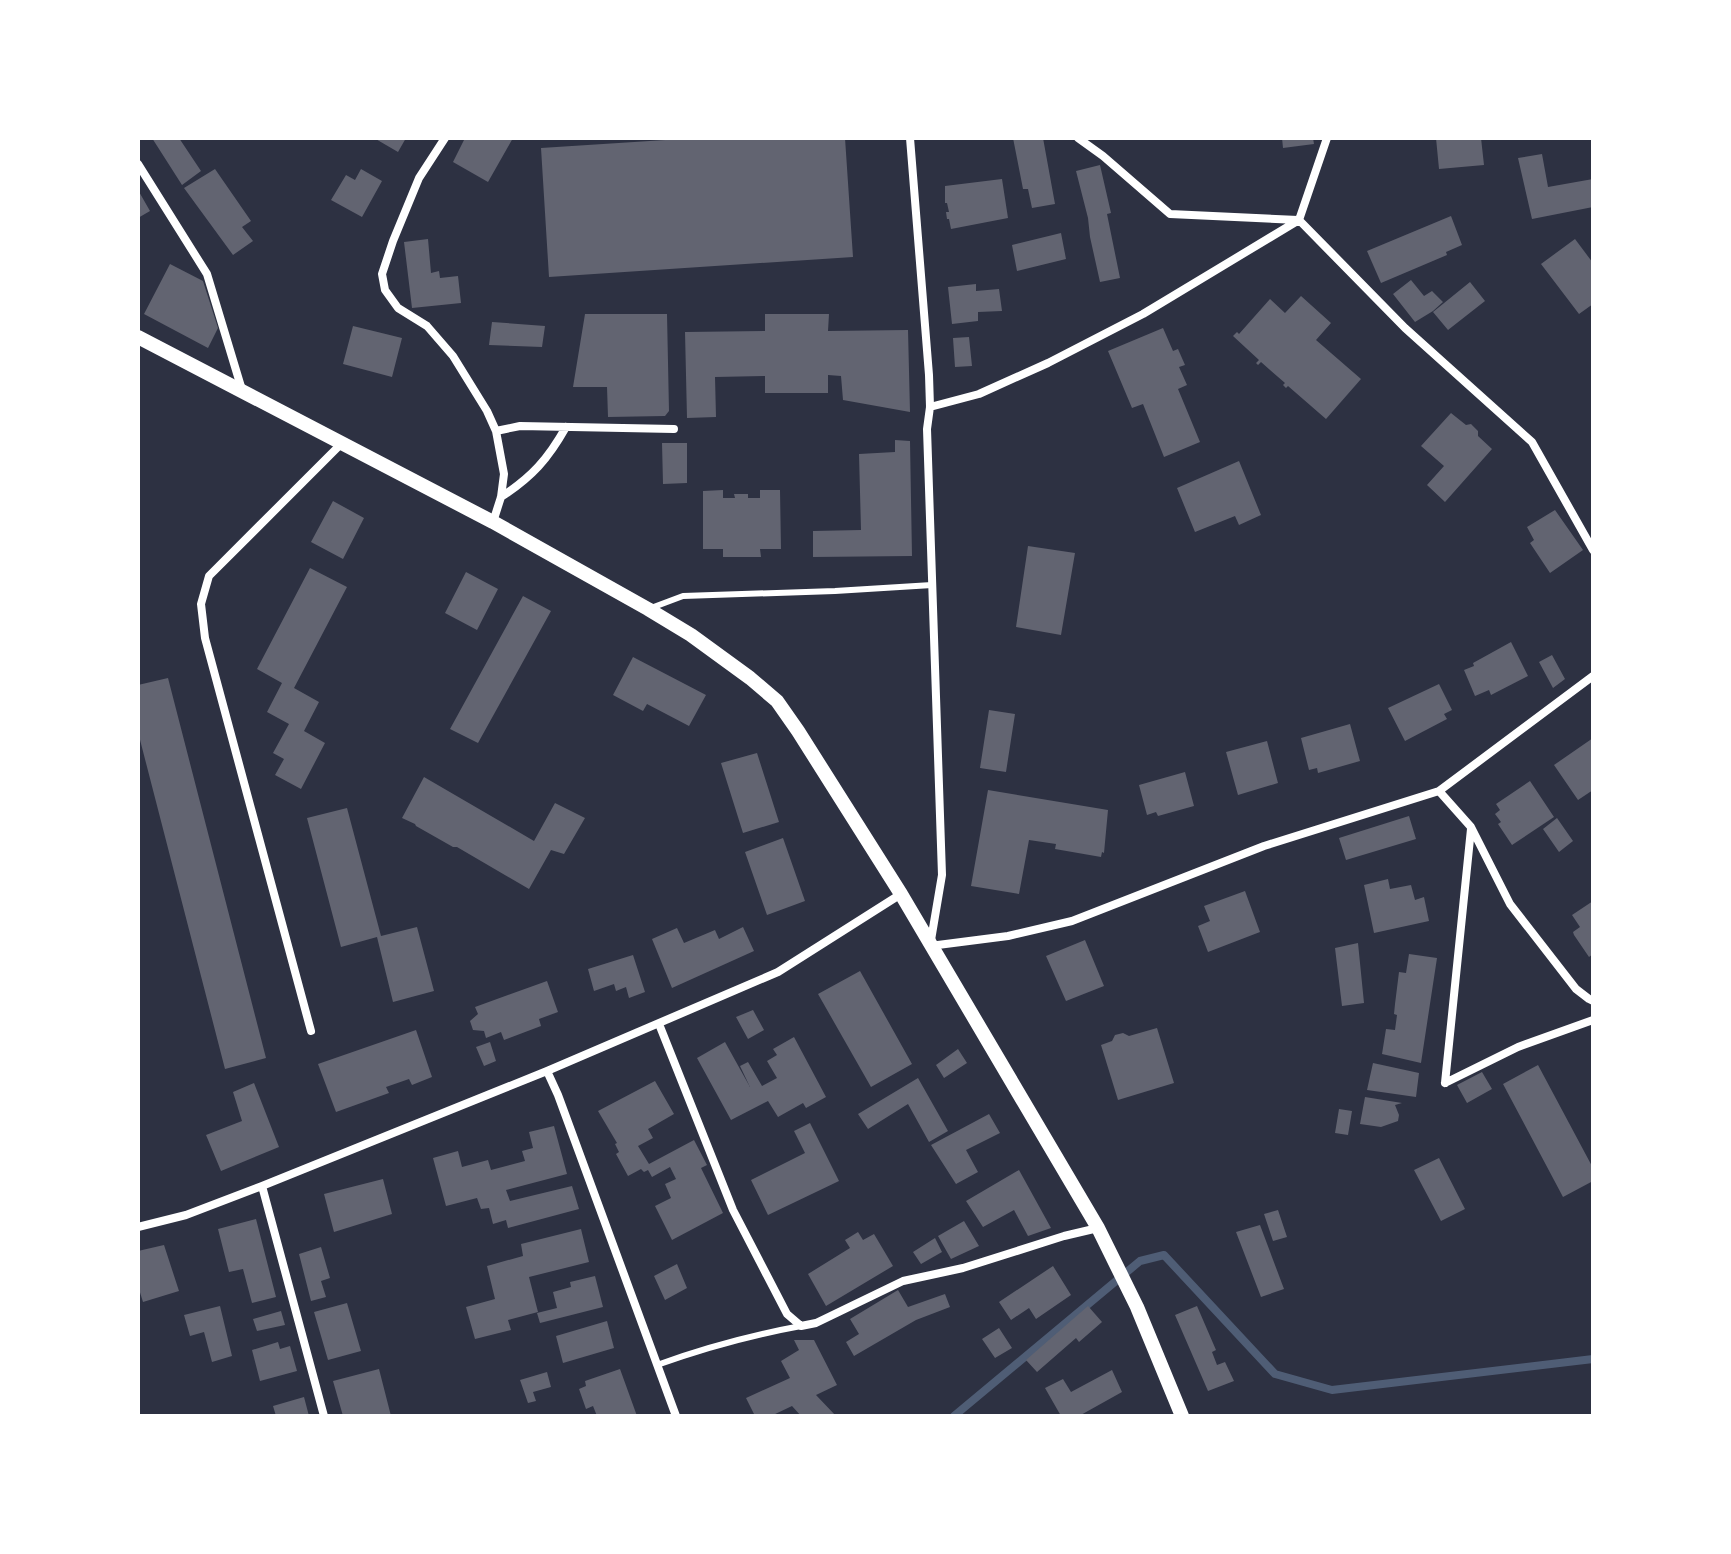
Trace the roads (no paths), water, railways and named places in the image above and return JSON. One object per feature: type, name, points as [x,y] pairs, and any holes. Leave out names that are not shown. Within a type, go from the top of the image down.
[{"type":"street","points":[[445,138],[419,178],[382,274],[385,290],[398,308],[427,326],[453,356],[496,431],[504,474],[493,522]]},
{"type":"street","points":[[910,138],[929,375],[927,429],[942,875],[930,946]]},
{"type":"street","points":[[1078,138],[1170,214],[1299,220],[1405,328],[1532,442],[1593,550]]},
{"type":"street","points":[[930,407],[979,394],[1048,363],[1143,314],[1299,220],[1327,138]]},
{"type":"street","points":[[138,164],[207,274],[242,391]]},
{"type":"street","points":[[138,337],[493,522],[648,609],[714,652],[777,701],[901,894],[1098,1228],[1130,1293],[1182,1416]]},
{"type":"street","points":[[496,431],[520,426],[674,429]]},
{"type":"street","points":[[501,497],[524,482],[552,453],[566,427]]},
{"type":"street","points":[[311,1031],[205,638],[201,604],[209,576],[342,443]]},
{"type":"street","points":[[930,946],[1008,936],[1072,921],[1264,846],[1439,791],[1593,676]]},
{"type":"street","points":[[1439,791],[1471,827],[1510,904],[1576,989],[1593,1001]]},
{"type":"street","points":[[1471,827],[1445,1083],[1518,1047],[1593,1020]]},
{"type":"street","points":[[138,1227],[186,1215],[262,1186],[659,1024],[696,1005],[778,972],[901,894]]},
{"type":"street","points":[[659,1024],[733,1210],[787,1314],[801,1326],[816,1323],[903,1281],[963,1268],[1098,1228]]},
{"type":"street","points":[[547,1071],[676,1416]]},
{"type":"street","points":[[262,1186],[324,1416]]},
{"type":"lane","points":[[648,609],[683,596],[932,585]]},
{"type":"lane","points":[[657,1365],[701,1350],[801,1326]]},
{"type":"waterway","points":[[954,1416],[1140,1261],[1164,1255],[1275,1374],[1332,1390],[1593,1359]]}]
